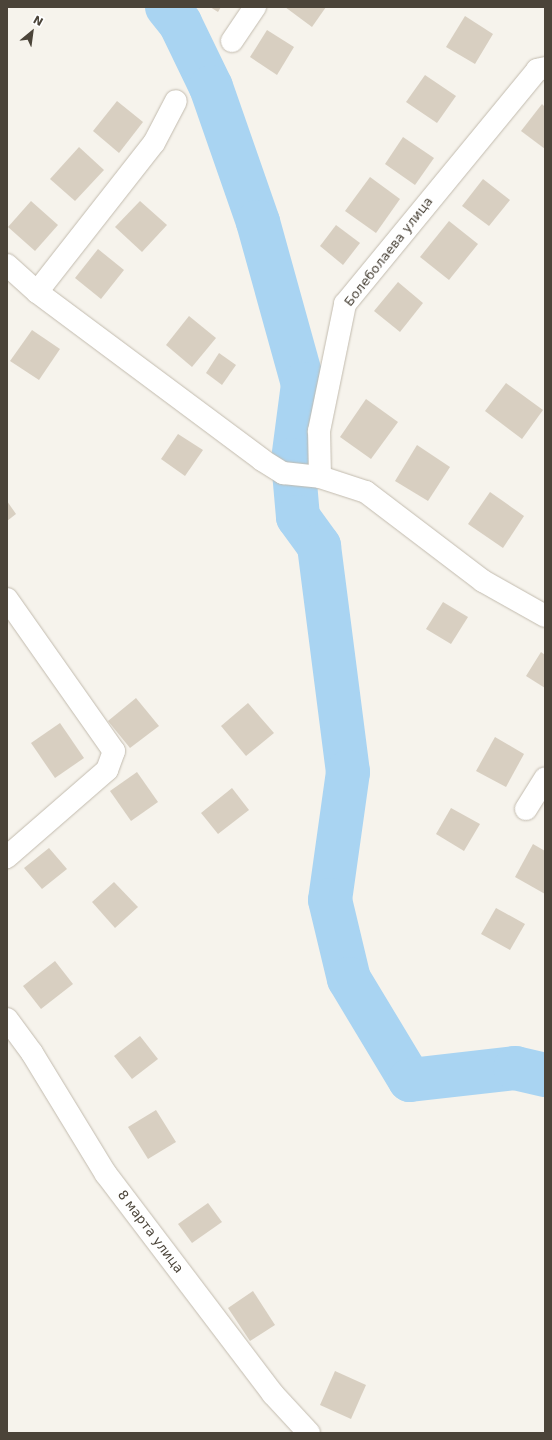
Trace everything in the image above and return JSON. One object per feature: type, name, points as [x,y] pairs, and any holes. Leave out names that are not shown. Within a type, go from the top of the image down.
[{"type":"street","points":[[232,41],[255,7]]},
{"type":"street","name":"Болеболаева улица","points":[[320,477],[319,430],[345,304],[537,70],[545,68]]},
{"type":"street","points":[[37,292],[154,143],[176,101]]},
{"type":"street","points":[[7,265],[37,292],[262,460],[283,473],[320,477],[366,492],[483,581],[545,616]]},
{"type":"street","points":[[7,599],[114,751],[108,770],[7,857]]},
{"type":"street","points":[[526,809],[545,779]]},
{"type":"street","name":"8 марта улица","points":[[7,1019],[32,1053],[106,1174],[273,1394],[309,1433]]},
{"type":"building","points":[[210,7],[221,7],[218,12]]},
{"type":"building","points":[[285,7],[326,7],[312,27]]},
{"type":"building","points":[[465,16],[493,34],[475,64],[446,47]]},
{"type":"building","points":[[267,30],[294,47],[277,75],[250,57]]},
{"type":"building","points":[[425,75],[456,96],[437,123],[406,102]]},
{"type":"building","points":[[117,101],[143,122],[119,153],[93,131]]},
{"type":"building","points":[[542,104],[545,107],[545,149],[521,131]]},
{"type":"building","points":[[403,137],[434,158],[415,185],[385,164]]},
{"type":"building","points":[[79,147],[104,170],[75,201],[50,179]]},
{"type":"building","points":[[370,177],[400,199],[376,233],[345,211]]},
{"type":"building","points":[[483,179],[510,200],[489,226],[462,206]]},
{"type":"building","points":[[31,201],[58,225],[35,251],[8,227]]},
{"type":"building","points":[[140,201],[167,225],[142,252],[115,227]]},
{"type":"building","points":[[449,221],[478,244],[449,280],[420,257]]},
{"type":"building","points":[[336,225],[360,243],[343,265],[320,246]]},
{"type":"building","points":[[98,249],[124,270],[101,299],[75,278]]},
{"type":"building","points":[[398,282],[423,303],[400,332],[374,311]]},
{"type":"building","points":[[189,316],[216,338],[192,367],[166,345]]},
{"type":"building","points":[[32,330],[60,349],[39,380],[10,361]]},
{"type":"building","points":[[219,353],[236,365],[222,385],[206,373]]},
{"type":"building","points":[[506,383],[543,410],[522,439],[485,411]]},
{"type":"building","points":[[366,399],[398,422],[371,459],[340,437]]},
{"type":"building","points":[[178,434],[203,450],[185,476],[161,459]]},
{"type":"building","points":[[417,445],[450,467],[428,501],[395,481]]},
{"type":"building","points":[[490,492],[524,516],[503,548],[468,524]]},
{"type":"building","points":[[7,501],[16,514],[7,521]]},
{"type":"building","points":[[443,602],[468,617],[451,644],[426,629]]},
{"type":"building","points":[[541,652],[545,655],[545,688],[526,676]]},
{"type":"building","points":[[136,698],[159,726],[130,748],[108,721]]},
{"type":"building","points":[[248,703],[274,733],[246,756],[221,726]]},
{"type":"building","points":[[60,723],[84,758],[55,778],[31,743]]},
{"type":"building","points":[[495,737],[524,754],[506,787],[476,771]]},
{"type":"building","points":[[137,772],[158,802],[131,821],[110,791]]},
{"type":"building","points":[[232,788],[249,810],[218,834],[201,813]]},
{"type":"building","points":[[451,808],[480,824],[464,851],[436,834]]},
{"type":"building","points":[[533,844],[545,851],[545,894],[515,877]]},
{"type":"building","points":[[49,848],[67,869],[42,889],[24,868]]},
{"type":"building","points":[[114,882],[138,907],[115,928],[92,902]]},
{"type":"building","points":[[496,908],[525,924],[510,950],[481,934]]},
{"type":"building","points":[[55,961],[73,984],[41,1009],[23,986]]},
{"type":"building","points":[[140,1036],[158,1059],[132,1079],[114,1056]]},
{"type":"building","points":[[156,1110],[176,1142],[148,1159],[128,1127]]},
{"type":"building","points":[[208,1203],[222,1222],[192,1243],[178,1224]]},
{"type":"building","points":[[253,1291],[275,1325],[250,1341],[228,1308]]},
{"type":"building","points":[[335,1371],[366,1385],[351,1419],[320,1405]]},
{"type":"waterway","points":[[167,7],[180,23],[211,87],[258,222],[303,384],[293,460],[298,517],[319,546],[348,772],[330,900],[349,979],[410,1080],[515,1068],[545,1075]]}]
